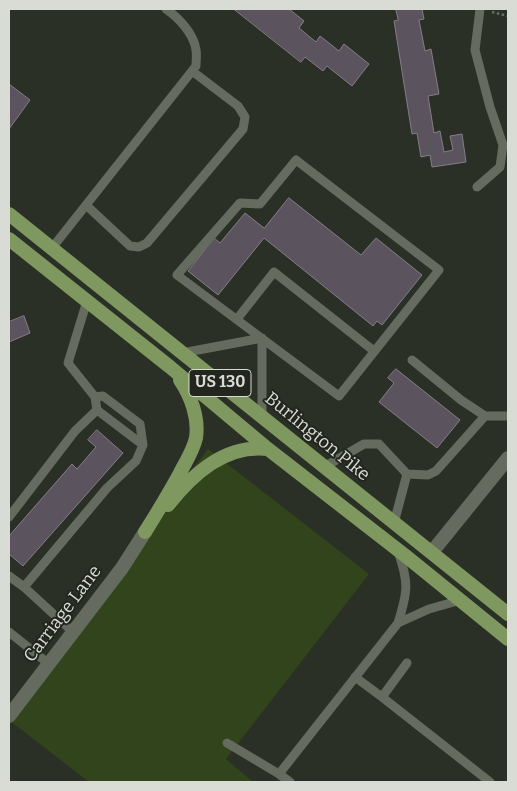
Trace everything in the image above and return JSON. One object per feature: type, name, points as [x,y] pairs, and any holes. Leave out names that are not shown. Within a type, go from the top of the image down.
[{"type":"highway","name":"Burlington Pike","points":[[9,214],[508,614]]},
{"type":"highway","name":"US 130","points":[[9,239],[508,639]]},
{"type":"highway","points":[[145,532],[190,455],[195,439],[196,424],[190,398],[170,367]]},
{"type":"highway","points":[[145,532],[188,483],[206,466],[239,450],[257,447],[268,448]]},
{"type":"street","points":[[432,552],[508,458]]},
{"type":"street","name":"Carriage Lane","points":[[9,716],[122,568],[145,532]]},
{"type":"lane","points":[[52,248],[196,66],[196,51],[193,40],[176,17],[166,9]]},
{"type":"lane","points":[[478,187],[500,167],[503,145],[490,107],[475,50],[480,9]]},
{"type":"lane","points":[[86,205],[130,246],[138,247],[147,243],[243,129],[245,117],[238,106],[192,71]]},
{"type":"lane","points":[[296,160],[439,270],[339,396],[262,338],[177,275],[240,203],[260,204],[296,160]]},
{"type":"lane","points":[[237,319],[274,272],[374,351]]},
{"type":"lane","points":[[87,300],[68,363],[95,397],[97,410],[142,445]]},
{"type":"lane","points":[[182,353],[262,338]]},
{"type":"lane","points":[[262,338],[262,417]]},
{"type":"lane","points":[[412,360],[461,400],[485,416],[508,416]]},
{"type":"lane","points":[[24,587],[106,488],[136,461],[142,445],[140,424],[103,396],[95,397]]},
{"type":"lane","points":[[9,517],[75,431],[97,410]]},
{"type":"lane","points":[[324,467],[364,444],[379,444],[407,474],[428,475],[436,471],[485,416]]},
{"type":"lane","points":[[394,522],[407,474]]},
{"type":"lane","points":[[279,774],[398,623],[407,586],[397,549]]},
{"type":"lane","points":[[9,576],[74,632]]},
{"type":"lane","points":[[398,623],[429,609],[461,600]]},
{"type":"lane","points":[[9,632],[49,664]]},
{"type":"lane","points":[[382,697],[407,663]]},
{"type":"lane","points":[[355,677],[487,781]]},
{"type":"lane","points":[[227,743],[290,782]]},
{"type":"path","points":[[480,9],[508,16]]},
{"type":"green space","points":[[208,449],[369,574],[226,759],[253,782],[89,782],[9,720],[9,709]]},
{"type":"building","points":[[234,9],[289,9],[304,21],[299,28],[316,42],[320,36],[339,51],[344,44],[369,64],[352,86],[327,66],[323,71],[305,57],[301,62]]},
{"type":"building","points":[[396,9],[422,9],[424,19],[419,20],[425,51],[431,49],[439,94],[428,96],[434,133],[440,131],[444,152],[453,150],[450,136],[462,134],[466,162],[432,167],[430,155],[421,157],[417,133],[412,134],[394,21],[398,20]]},
{"type":"building","points":[[9,84],[30,100],[9,129]]},
{"type":"building","points":[[289,198],[361,255],[376,238],[422,275],[382,325],[377,321],[373,326],[264,238],[218,295],[188,271],[214,238],[220,243],[245,213],[264,228]]},
{"type":"building","points":[[24,316],[30,333],[9,342],[9,322]]},
{"type":"building","points":[[396,369],[460,420],[437,448],[379,402],[394,383],[388,378]]},
{"type":"building","points":[[97,430],[123,453],[23,566],[9,554],[9,536],[72,464],[77,469],[96,447],[88,440]]}]
